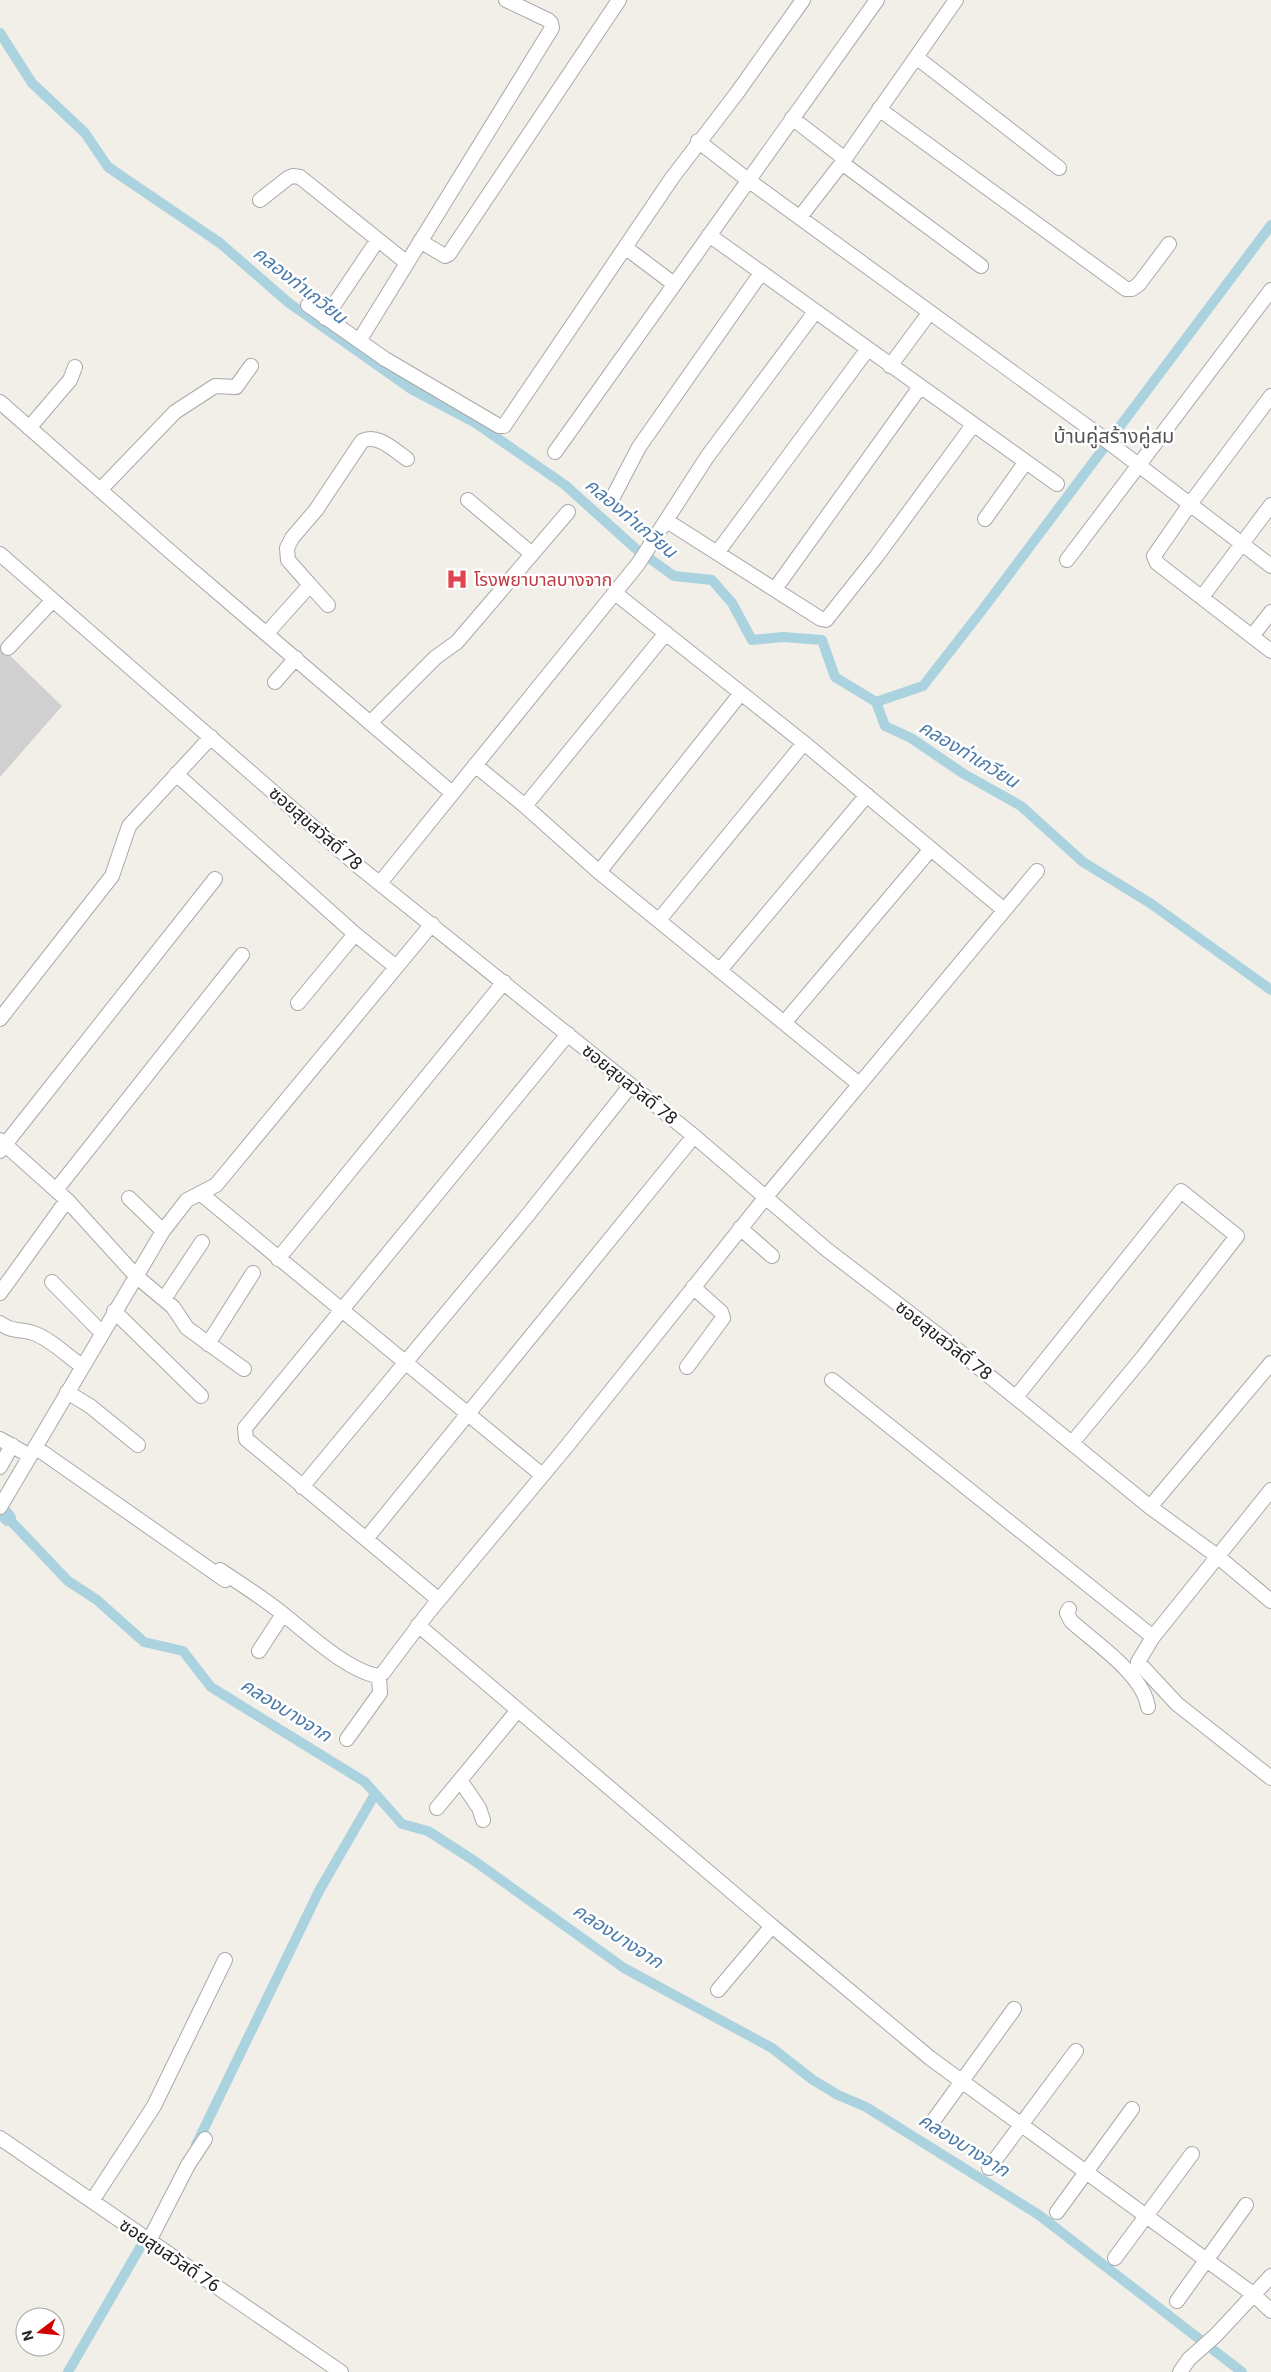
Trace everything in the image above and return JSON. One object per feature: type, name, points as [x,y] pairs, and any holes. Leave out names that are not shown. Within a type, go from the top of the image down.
[{"type":"street","points":[[359,341],[552,28],[548,20],[506,0]]},
{"type":"street","points":[[420,241],[445,256],[449,254],[619,0]]},
{"type":"street","points":[[308,305],[359,341],[499,426],[504,426],[698,141],[736,93],[803,0]]},
{"type":"street","points":[[555,452],[877,0]]},
{"type":"street","points":[[800,217],[844,161],[879,108],[956,0]]},
{"type":"street","points":[[916,57],[1059,168]]},
{"type":"street","points":[[879,108],[1126,289],[1132,290],[1139,284],[1169,244]]},
{"type":"street","points":[[792,118],[844,161],[981,266]]},
{"type":"street","points":[[698,141],[748,180],[1108,442],[1271,566]]},
{"type":"street","points":[[260,200],[288,178],[293,176],[300,177],[347,214],[377,241],[407,263]]},
{"type":"street","points":[[709,235],[867,350],[1057,484]]},
{"type":"street","points":[[325,318],[377,241]]},
{"type":"street","points":[[626,248],[674,284]]},
{"type":"street","points":[[612,497],[638,447],[761,273]]},
{"type":"street","points":[[1066,560],[1271,290]]},
{"type":"street","points":[[380,883],[638,564],[708,457],[815,312]]},
{"type":"street","points":[[890,366],[930,312]]},
{"type":"street","points":[[717,553],[867,350]]},
{"type":"street","points":[[100,490],[174,412],[215,386],[236,387],[251,366]]},
{"type":"street","points":[[29,428],[70,380],[75,367]]},
{"type":"street","points":[[774,588],[920,387]]},
{"type":"street","points":[[1271,396],[1190,504],[1154,556],[1157,563],[1271,651]]},
{"type":"street","points":[[0,402],[452,793]]},
{"type":"street","points":[[667,522],[821,619],[828,619],[973,425]]},
{"type":"street","points":[[328,605],[288,560],[287,548],[292,538],[316,510],[362,441],[372,438],[379,440],[407,459]]},
{"type":"street","points":[[985,519],[1025,463]]},
{"type":"street","points":[[468,500],[532,554]]},
{"type":"street","points":[[1202,597],[1271,505]]},
{"type":"street","points":[[370,723],[436,657],[458,642],[568,512]]},
{"type":"street","name":"ซอยสุขสวัสดิ์ 78","points":[[0,554],[380,883],[694,1136],[826,1249],[950,1344],[1150,1507],[1216,1556],[1268,1599]]},
{"type":"street","points":[[267,633],[310,585]]},
{"type":"street","points":[[615,593],[867,795],[930,850],[1004,909]]},
{"type":"street","points":[[8,648],[53,600]]},
{"type":"street","points":[[1253,636],[1271,612]]},
{"type":"street","points":[[525,806],[666,633]]},
{"type":"street","points":[[275,682],[296,658]]},
{"type":"street","points":[[599,872],[741,693]]},
{"type":"street","points":[[0,1019],[112,876],[129,826],[211,737]]},
{"type":"street","points":[[659,920],[804,744]]},
{"type":"street","points":[[475,765],[525,806],[599,872],[859,1084]]},
{"type":"street","points":[[176,774],[355,934],[396,967]]},
{"type":"street","points":[[720,970],[867,795]]},
{"type":"street","points":[[784,1023],[930,850]]},
{"type":"street","points":[[348,1739],[380,1694],[379,1676],[418,1625],[740,1228],[1037,870]]},
{"type":"street","points":[[215,879],[2,1146],[56,1190],[136,1276],[177,1311],[187,1328],[244,1369]]},
{"type":"street","points":[[2,1504],[114,1311],[163,1231],[187,1200],[216,1186],[432,924]]},
{"type":"street","points":[[298,1003],[355,934]]},
{"type":"street","points":[[56,1190],[242,956]]},
{"type":"street","points":[[278,1259],[504,982]]},
{"type":"street","points":[[439,1600],[246,1439],[245,1428],[568,1034]]},
{"type":"street","points":[[302,1487],[405,1360],[526,1216],[631,1085]]},
{"type":"street","points":[[366,1539],[694,1136]]},
{"type":"street","points":[[1016,1397],[1181,1191],[1237,1236],[1143,1357],[1072,1443]]},
{"type":"street","points":[[200,1193],[542,1474]]},
{"type":"street","points":[[129,1198],[163,1231]]},
{"type":"street","points":[[0,1293],[66,1200]]},
{"type":"street","points":[[740,1228],[772,1256]]},
{"type":"street","points":[[164,1299],[202,1242]]},
{"type":"street","points":[[208,1344],[253,1273]]},
{"type":"street","points":[[52,1282],[102,1333]]},
{"type":"street","points":[[687,1367],[723,1318],[721,1312],[693,1287]]},
{"type":"street","points":[[114,1311],[201,1396]]},
{"type":"street","points":[[4,1330],[32,1333],[82,1366]]},
{"type":"street","points":[[1150,1507],[1271,1363]]},
{"type":"street","points":[[832,1380],[1153,1637]]},
{"type":"street","points":[[67,1392],[90,1406],[138,1445]]},
{"type":"street","points":[[0,1467],[6,1442],[33,1451],[261,1604]]},
{"type":"street","points":[[1126,1670],[1138,1662],[1153,1637],[1216,1556],[1271,1490]]},
{"type":"street","points":[[220,1570],[283,1614],[316,1642],[361,1671],[379,1676]]},
{"type":"street","points":[[1070,1609],[1067,1614],[1071,1621],[1126,1670],[1144,1693],[1148,1707]]},
{"type":"street","points":[[259,1651],[283,1614]]},
{"type":"street","points":[[418,1625],[926,2055],[1254,2294],[1271,2311]]},
{"type":"street","points":[[1138,1662],[1181,1707],[1271,1778]]},
{"type":"street","points":[[437,1808],[518,1710]]},
{"type":"street","points":[[460,1780],[479,1808],[483,1820]]},
{"type":"street","points":[[718,1990],[772,1926]]},
{"type":"street","points":[[92,2201],[154,2106],[225,1960]]},
{"type":"street","points":[[931,2124],[1014,2009]]},
{"type":"street","points":[[989,2168],[1076,2051]]},
{"type":"street","points":[[1058,2212],[1132,2108]]},
{"type":"street","name":"ซอยสุขสวัสดิ์ 76","points":[[0,2138],[341,2372]]},
{"type":"street","points":[[144,2237],[205,2139]]},
{"type":"street","points":[[1115,2258],[1192,2154]]},
{"type":"street","points":[[1177,2301],[1246,2205]]},
{"type":"street","points":[[1180,2372],[1189,2359],[1214,2336],[1271,2276]]},
{"type":"shaded area","points":[[0,646],[62,706],[0,777]]},
{"type":"waterway","name":"คลองท่าเกวียน","points":[[0,33],[32,83],[85,133],[108,167],[220,243],[289,303],[411,389],[474,422],[565,485],[635,548],[674,576],[712,580],[732,603],[752,640],[783,637],[822,640],[835,677],[876,702],[885,726],[911,738],[964,774],[1021,806],[1083,862],[1150,903],[1271,990]]},
{"type":"waterway","points":[[876,702],[923,686],[1271,225]]},
{"type":"waterway","name":"คลองบางจาก","points":[[0,1509],[8,1518]]},
{"type":"waterway","name":"คลองบางจาก","points":[[8,1518],[68,1581],[97,1600],[144,1642],[183,1651],[211,1687],[365,1782],[402,1824],[428,1831],[473,1860],[624,1968],[772,2048],[813,2080],[838,2095],[866,2107],[1039,2215],[1242,2372]]},
{"type":"waterway","points":[[196,2145],[319,1891],[375,1794]]},
{"type":"waterway","points":[[68,2372],[149,2232]]},
{"type":"place","name":"โรงพยาบาลบางจาก","points":[[457,579]]},
{"type":"district","name":"บ้านคู่สร้างคู่สม","points":[[1114,436]]}]
